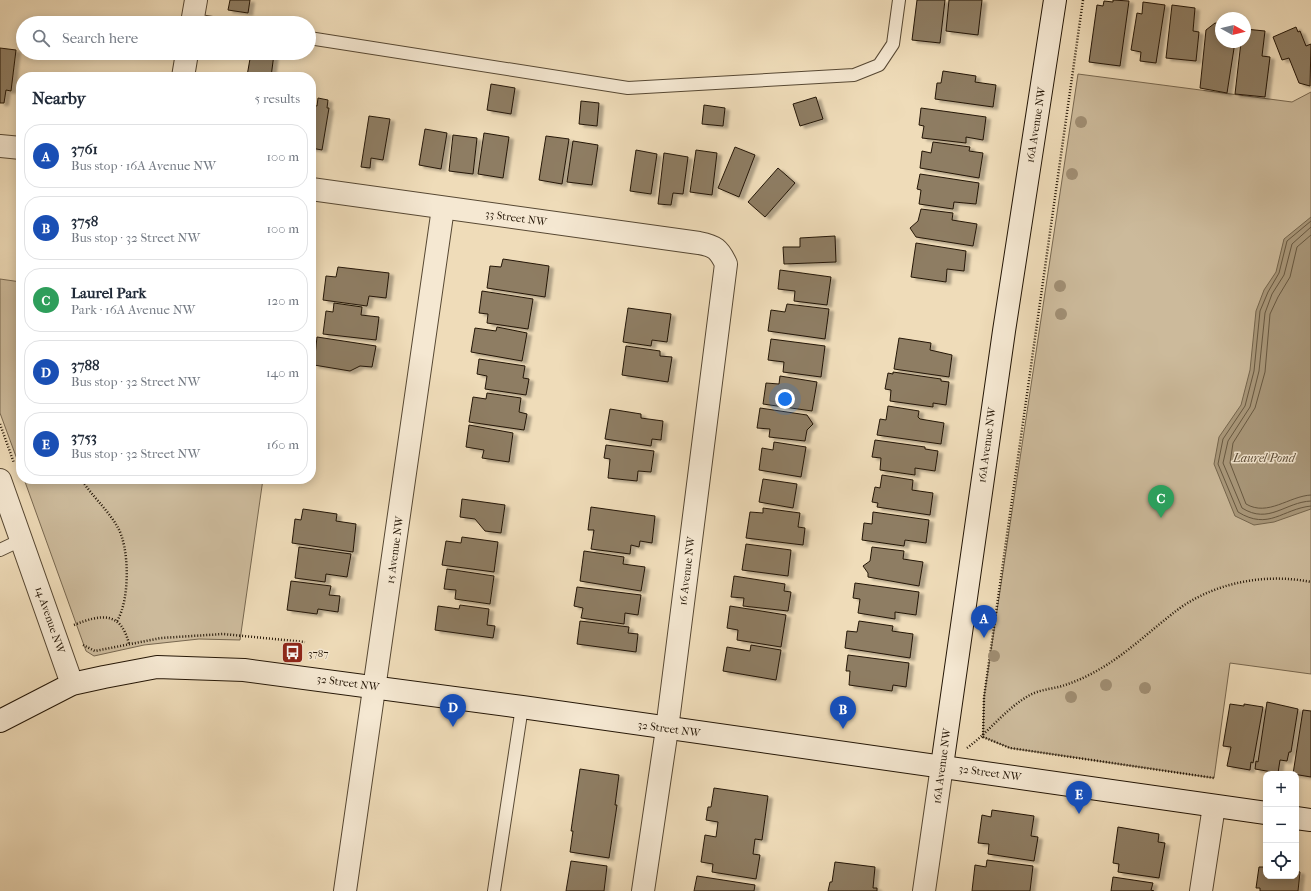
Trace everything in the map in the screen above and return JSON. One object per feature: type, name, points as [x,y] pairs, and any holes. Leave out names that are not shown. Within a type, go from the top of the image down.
[{"type":"street","name":"16A Avenue NW","points":[[924,891],[1004,331],[1055,0]]},
{"type":"street","points":[[184,72],[186,60]]},
{"type":"street","points":[[0,146],[16,148]]},
{"type":"street","name":"33 Street NW","points":[[316,191],[699,243],[709,245],[720,252]]},
{"type":"street","name":"15 Avenue NW","points":[[345,891],[443,208]]},
{"type":"street","name":"16 Avenue NW","points":[[644,891],[667,729],[726,264],[720,252]]},
{"type":"street","name":"14 Avenue NW","points":[[0,480],[72,684]]},
{"type":"street","name":"32 Street NW","points":[[72,684],[157,667],[244,670],[522,707],[667,729],[942,766],[1263,813]]},
{"type":"street","points":[[0,721],[72,684]]},
{"type":"street","points":[[1201,891],[1214,806]]},
{"type":"street","points":[[1299,818],[1311,820]]},
{"type":"lane","points":[[316,39],[628,88],[854,75],[879,65],[893,44],[899,0]]},
{"type":"lane","points":[[0,550],[21,540]]},
{"type":"lane","points":[[494,891],[522,707]]},
{"type":"path","points":[[982,737],[984,697],[1083,0]]},
{"type":"path","points":[[85,484],[118,527],[126,559],[127,590],[121,614],[117,621]]},
{"type":"path","points":[[942,766],[982,737],[1023,699],[1032,694],[1076,681],[1090,675],[1117,657],[1182,608],[1199,598],[1224,586],[1255,580],[1280,578],[1311,582]]},
{"type":"path","points":[[77,632],[74,625],[93,618],[103,617],[117,621],[126,632],[129,644]]},
{"type":"path","points":[[79,640],[84,646],[91,650],[193,635],[223,634],[305,642]]},
{"type":"path","points":[[982,737],[1010,748],[1214,778]]},
{"type":"shaded area","points":[[1078,74],[1292,102],[1311,92],[1311,674],[1230,663],[1214,778],[1010,748],[983,737],[984,697]]},
{"type":"shaded area","points":[[0,279],[16,281],[16,456],[0,413]]},
{"type":"shaded area","points":[[26,484],[262,484],[240,640],[199,639],[144,645],[94,656],[86,651]]},
{"type":"water","name":"Laurel Pond","points":[[1311,217],[1311,509],[1274,522],[1254,525],[1235,516],[1214,464],[1219,437],[1241,405],[1250,370],[1256,311],[1264,290],[1276,272],[1284,239]]},
{"type":"building","points":[[230,0],[250,0],[248,13],[228,10]]},
{"type":"building","points":[[917,0],[945,0],[940,43],[912,40]]},
{"type":"building","points":[[949,0],[982,0],[978,35],[946,31]]},
{"type":"building","points":[[1113,0],[1129,1],[1120,66],[1089,62],[1097,5],[1103,6],[1104,1],[1113,2]]},
{"type":"building","points":[[1143,2],[1165,5],[1156,63],[1140,61],[1141,52],[1131,50],[1137,13],[1142,14]]},
{"type":"building","points":[[1172,5],[1195,8],[1193,31],[1199,32],[1196,61],[1166,58]]},
{"type":"building","points":[[1215,23],[1215,48],[1234,48],[1227,93],[1200,88],[1206,30]]},
{"type":"building","points":[[1296,27],[1298,32],[1300,31],[1306,46],[1311,44],[1310,86],[1299,83],[1289,58],[1282,60],[1273,37]]},
{"type":"building","points":[[1251,30],[1265,31],[1262,56],[1270,57],[1265,97],[1235,94],[1240,48],[1251,48]]},
{"type":"building","points":[[0,48],[16,50],[11,91],[6,90],[4,103],[0,103]]},
{"type":"building","points":[[250,60],[273,60],[272,72],[248,72]]},
{"type":"building","points":[[943,71],[976,76],[975,82],[996,85],[993,107],[935,99],[937,83],[941,83]]},
{"type":"building","points":[[491,84],[515,88],[511,114],[487,110]]},
{"type":"building","points":[[816,97],[823,119],[800,126],[793,104]]},
{"type":"building","points":[[318,98],[328,100],[327,108],[329,108],[322,150],[316,149]]},
{"type":"building","points":[[581,101],[599,103],[597,126],[579,124]]},
{"type":"building","points":[[704,105],[725,108],[723,126],[702,124]]},
{"type":"building","points":[[921,108],[986,117],[983,140],[966,137],[966,143],[922,138],[924,126],[919,125]]},
{"type":"building","points":[[369,116],[390,119],[383,160],[371,158],[370,168],[361,167]]},
{"type":"building","points":[[425,129],[447,133],[441,169],[419,165]]},
{"type":"building","points":[[484,133],[509,137],[503,178],[478,174]]},
{"type":"building","points":[[453,135],[477,138],[473,174],[449,171]]},
{"type":"building","points":[[546,136],[569,139],[562,184],[539,180]]},
{"type":"building","points":[[573,141],[598,145],[592,185],[567,182]]},
{"type":"building","points":[[933,142],[970,147],[969,151],[983,153],[979,178],[920,168],[922,151],[931,153]]},
{"type":"building","points":[[735,147],[755,155],[739,197],[718,188]]},
{"type":"building","points":[[636,150],[657,154],[651,194],[630,191]]},
{"type":"building","points":[[696,150],[717,153],[712,195],[690,192]]},
{"type":"building","points":[[664,153],[688,157],[683,194],[673,193],[671,205],[658,204]]},
{"type":"building","points":[[778,168],[795,183],[765,217],[748,202]]},
{"type":"building","points":[[920,174],[979,183],[976,204],[954,202],[953,209],[919,204],[921,190],[917,189]]},
{"type":"building","points":[[921,209],[953,213],[952,220],[977,224],[973,246],[916,237],[910,228],[918,221]]},
{"type":"building","points":[[835,236],[836,262],[784,264],[783,247],[800,247],[800,238]]},
{"type":"building","points":[[916,243],[966,251],[964,271],[947,269],[946,282],[911,277]]},
{"type":"building","points":[[503,259],[549,266],[545,297],[487,288],[490,266],[501,267]]},
{"type":"building","points":[[338,267],[389,273],[386,298],[369,296],[367,306],[323,300],[326,276],[336,277]]},
{"type":"building","points":[[780,270],[831,277],[827,305],[794,301],[795,291],[778,289]]},
{"type":"building","points":[[482,291],[533,299],[528,329],[487,323],[488,314],[479,313]]},
{"type":"building","points":[[334,303],[362,307],[361,315],[379,317],[376,340],[323,334],[326,311],[333,312]]},
{"type":"building","points":[[787,304],[829,309],[825,339],[768,331],[771,310],[785,312]]},
{"type":"building","points":[[628,308],[671,314],[667,342],[652,340],[651,346],[623,342]]},
{"type":"building","points":[[497,327],[527,333],[522,361],[471,352],[475,328],[496,331]]},
{"type":"building","points":[[317,337],[376,346],[372,367],[360,366],[350,371],[316,365]]},
{"type":"building","points":[[899,338],[931,343],[930,350],[952,355],[949,377],[894,369]]},
{"type":"building","points":[[771,339],[825,346],[821,377],[783,372],[784,362],[768,360]]},
{"type":"building","points":[[626,346],[660,351],[660,356],[672,357],[668,382],[622,375]]},
{"type":"building","points":[[479,359],[525,366],[523,378],[529,379],[526,395],[485,389],[487,376],[477,374]]},
{"type":"building","points":[[893,372],[941,379],[941,381],[949,382],[946,405],[933,403],[933,407],[890,401],[891,390],[885,389],[888,373],[893,374]]},
{"type":"building","points":[[780,376],[817,382],[812,411],[763,404],[766,383],[779,384]]},
{"type":"building","points":[[487,393],[521,398],[519,412],[527,414],[524,430],[469,422],[473,397],[486,399]]},
{"type":"building","points":[[888,406],[919,411],[918,417],[920,419],[944,423],[941,444],[877,435],[880,419],[886,420]]},
{"type":"building","points":[[760,408],[807,415],[813,424],[807,430],[805,441],[769,437],[770,429],[757,428]]},
{"type":"building","points":[[610,409],[641,414],[641,418],[663,421],[661,440],[652,439],[651,446],[605,439]]},
{"type":"building","points":[[469,425],[513,433],[509,462],[482,458],[484,450],[466,447]]},
{"type":"building","points":[[875,440],[925,447],[925,449],[938,451],[935,471],[915,468],[915,475],[880,470],[881,458],[872,457]]},
{"type":"building","points":[[774,442],[806,447],[801,477],[759,470],[762,448],[773,450]]},
{"type":"building","points":[[606,445],[654,451],[651,472],[638,471],[637,481],[608,478],[610,459],[604,458]]},
{"type":"building","points":[[882,475],[913,480],[912,490],[933,493],[930,515],[877,507],[878,503],[872,502],[875,487],[880,488]]},
{"type":"building","points":[[763,479],[797,484],[793,508],[759,502]]},
{"type":"building","points":[[462,499],[505,505],[501,533],[485,531],[475,519],[460,517]]},
{"type":"building","points":[[591,507],[655,516],[652,543],[640,541],[639,547],[631,545],[630,554],[591,549],[594,530],[588,530]]},
{"type":"building","points":[[763,508],[800,513],[798,527],[805,528],[803,545],[746,538],[750,512],[763,513]]},
{"type":"building","points":[[303,509],[337,514],[336,521],[356,524],[353,552],[292,543],[295,519],[301,520]]},
{"type":"building","points":[[873,512],[929,520],[926,543],[905,540],[904,546],[862,540],[864,523],[872,524]]},
{"type":"building","points":[[462,537],[498,542],[494,572],[442,565],[446,541],[461,543]]},
{"type":"building","points":[[746,544],[791,550],[788,576],[742,570]]},
{"type":"building","points":[[299,547],[351,554],[347,577],[326,574],[325,582],[295,578]]},
{"type":"building","points":[[872,547],[904,551],[903,559],[923,562],[919,586],[868,577],[868,573],[863,566],[870,561]]},
{"type":"building","points":[[584,551],[624,557],[623,564],[645,567],[641,591],[580,581]]},
{"type":"building","points":[[447,569],[494,576],[490,604],[455,599],[456,590],[444,589]]},
{"type":"building","points":[[734,576],[785,584],[784,591],[791,592],[788,611],[743,606],[744,598],[731,597]]},
{"type":"building","points":[[291,581],[331,586],[329,595],[340,596],[338,612],[318,609],[317,614],[287,610]]},
{"type":"building","points":[[855,583],[919,592],[916,615],[895,612],[895,619],[858,613],[860,599],[853,598]]},
{"type":"building","points":[[577,587],[641,595],[638,615],[625,613],[624,624],[581,618],[583,608],[574,606]]},
{"type":"building","points":[[460,605],[489,609],[487,625],[495,626],[493,638],[435,630],[438,606],[459,609]]},
{"type":"building","points":[[730,606],[786,615],[781,647],[737,640],[738,630],[727,628]]},
{"type":"building","points":[[580,621],[629,627],[628,633],[638,634],[636,652],[577,644]]},
{"type":"building","points":[[859,621],[893,626],[892,631],[913,634],[910,658],[845,648],[847,631],[857,632]]},
{"type":"building","points":[[751,645],[781,650],[776,680],[723,671],[727,647],[750,651]]},
{"type":"building","points":[[848,655],[909,663],[906,687],[893,685],[892,691],[849,685],[850,671],[846,671]]},
{"type":"building","points":[[1267,702],[1298,709],[1291,752],[1289,752],[1287,761],[1280,760],[1278,771],[1255,769],[1256,761],[1258,762]]},
{"type":"building","points":[[1230,704],[1244,706],[1244,704],[1263,707],[1253,763],[1251,762],[1250,770],[1227,766],[1231,747],[1223,746]]},
{"type":"building","points":[[1303,710],[1311,711],[1311,777],[1299,775],[1299,771],[1293,771]]},
{"type":"building","points":[[580,769],[619,775],[615,805],[617,805],[609,858],[570,852],[573,831],[571,831]]},
{"type":"building","points":[[714,788],[768,796],[762,840],[755,839],[753,854],[760,855],[756,879],[712,872],[713,864],[701,862],[705,835],[716,837],[718,822],[706,820],[708,807],[711,807]]},
{"type":"building","points":[[992,810],[1034,816],[1031,836],[1038,837],[1034,861],[988,854],[989,844],[978,843],[982,815],[991,817]]},
{"type":"building","points":[[1118,827],[1159,834],[1158,842],[1165,843],[1159,878],[1118,872],[1119,864],[1113,863]]},
{"type":"building","points":[[987,860],[1033,866],[1030,891],[972,891],[975,865],[986,867]]},
{"type":"building","points":[[571,861],[607,866],[604,891],[566,891]]},
{"type":"building","points":[[835,862],[875,867],[873,888],[877,888],[877,891],[828,891],[830,882],[832,882]]},
{"type":"building","points":[[1259,867],[1263,867],[1263,879],[1299,879],[1300,872],[1298,891],[1260,891],[1260,888],[1256,888]]},
{"type":"building","points":[[697,876],[755,885],[754,891],[694,891]]},
{"type":"building","points":[[1113,877],[1153,883],[1151,890],[1154,891],[1111,891]]},
{"type":"place","name":"Laurel Park","points":[[1161,518]]},
{"type":"place","name":"3761","points":[[984,638]]},
{"type":"place","name":"3787","points":[[293,653]]},
{"type":"place","name":"3788","points":[[453,727]]},
{"type":"place","name":"3758","points":[[843,729]]},
{"type":"place","name":"3753","points":[[1079,814]]}]
